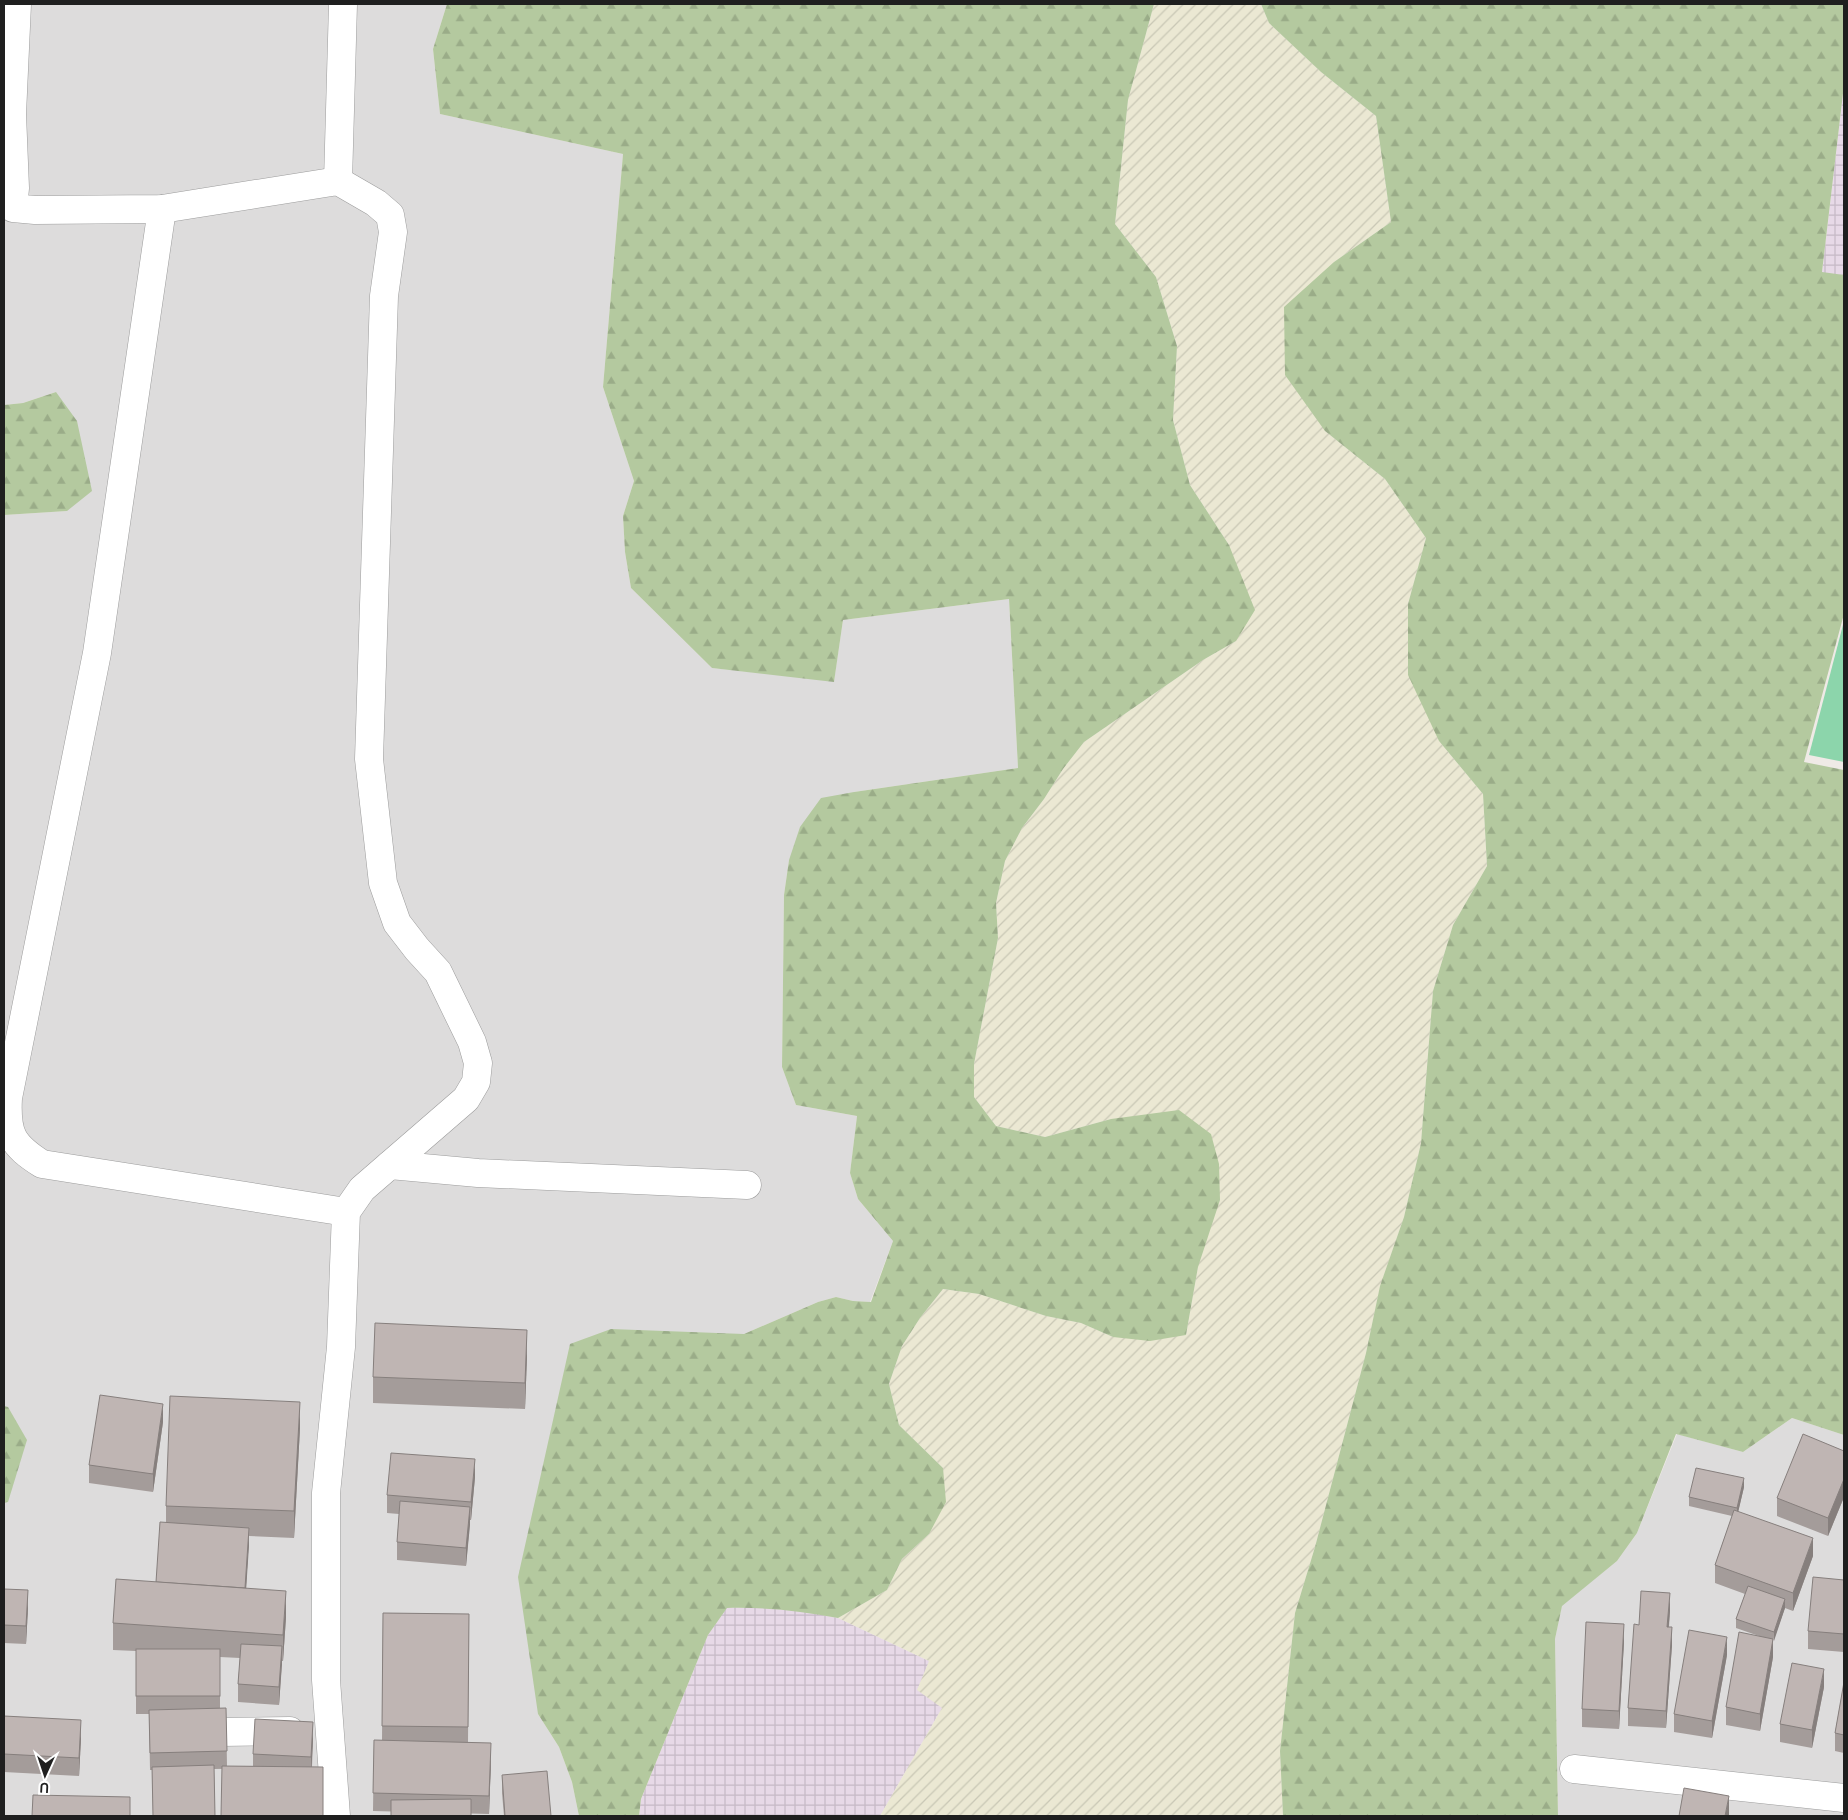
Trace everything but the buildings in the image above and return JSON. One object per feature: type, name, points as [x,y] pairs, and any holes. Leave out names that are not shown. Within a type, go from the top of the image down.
[{"type":"street","points":[[17,4],[9,188],[12,208],[35,210],[162,209],[338,181],[376,203],[390,216],[393,232],[384,296],[369,759],[383,883],[396,923],[438,972],[472,1042],[478,1063],[476,1082],[466,1100],[362,1189],[346,1212],[341,1347],[326,1493],[326,1680],[336,1816]]},
{"type":"street","points":[[338,181],[343,4]]},
{"type":"street","points":[[162,209],[97,652],[8,1098],[7,1118],[12,1138],[26,1155],[42,1164],[346,1212]]},
{"type":"street","points":[[390,1165],[478,1172],[747,1185]]},
{"type":"street","points":[[221,1732],[329,1731]]},
{"type":"street","points":[[1574,1769],[1844,1798]]},
{"type":"shaded area","points":[[4,4],[447,4],[433,49],[440,114],[623,154],[603,387],[634,481],[623,516],[625,552],[631,588],[712,668],[834,681],[843,620],[1009,599],[1018,768],[854,792],[789,860],[784,895],[782,1067],[796,1105],[857,1116],[850,1173],[858,1199],[893,1241],[870,1302],[836,1297],[818,1302],[744,1334],[725,1335],[538,1714],[559,1747],[572,1782],[579,1816],[4,1816],[4,1503],[8,1502],[8,1407],[4,1406],[4,515],[67,511],[56,392],[23,403],[4,405]]},
{"type":"shaded area","points":[[1154,4],[1261,4],[1269,23],[1321,72],[1376,116],[1391,222],[1334,262],[1325,431],[1385,479],[1426,538],[1408,604],[1439,741],[1483,794],[1487,866],[1453,925],[1433,991],[1421,1143],[1404,1217],[1380,1287],[1366,1353],[1315,1547],[1295,1613],[1280,1751],[1283,1816],[880,1816],[942,1708],[917,1690],[929,1661],[838,1618],[887,1590],[902,1559],[929,1534],[943,1468],[899,1425],[889,1384],[902,1346],[920,1318],[943,1289],[979,1294],[1046,1316],[1081,1323],[1113,1337],[1186,1335],[1198,1267],[1111,1119],[1045,1137],[996,1126],[974,1097],[974,1064],[998,938],[996,903],[1005,861],[1022,828],[1084,742],[1203,660],[1236,641],[1229,545],[1190,485],[1173,420],[1177,346],[1156,277],[1115,224],[1128,100]]},
{"type":"shaded area","points":[[1844,85],[1844,275],[1822,273]]},
{"type":"shaded area","points":[[1792,1418],[1844,1435],[1844,1816],[1558,1816],[1555,1639],[1562,1605],[1617,1561],[1637,1533],[1677,1434],[1743,1452]]},
{"type":"shaded area","points":[[727,1607],[802,1611],[838,1618],[929,1661],[942,1708],[880,1816],[639,1816],[641,1799],[708,1635]]},
{"type":"green space","points":[[447,4],[1154,4],[1128,100],[1115,224],[1156,277],[1177,346],[1173,420],[1190,485],[1229,545],[1255,610],[1236,641],[1203,660],[1084,742],[1022,828],[1005,861],[996,903],[998,938],[974,1064],[974,1097],[996,1126],[1045,1137],[1111,1119],[1179,1110],[1211,1134],[1219,1164],[1220,1200],[1198,1267],[1186,1335],[1150,1341],[1113,1337],[1081,1323],[1046,1316],[979,1294],[943,1289],[920,1318],[902,1346],[889,1384],[899,1425],[943,1468],[946,1502],[929,1534],[902,1559],[887,1590],[838,1618],[783,1610],[727,1608],[708,1635],[641,1799],[639,1816],[579,1816],[572,1782],[559,1747],[538,1714],[518,1577],[570,1344],[611,1329],[744,1334],[818,1302],[836,1297],[853,1301],[871,1302],[893,1241],[858,1199],[850,1173],[857,1116],[796,1105],[782,1067],[784,895],[789,860],[800,827],[821,798],[1018,768],[1009,599],[843,620],[834,682],[712,668],[631,588],[625,552],[623,516],[634,481],[603,387],[623,154],[440,114],[433,49]]},
{"type":"green space","points":[[1261,4],[1844,4],[1844,85],[1822,272],[1844,275],[1844,614],[1804,762],[1844,770],[1844,1435],[1792,1418],[1743,1452],[1676,1434],[1637,1533],[1617,1561],[1562,1606],[1555,1639],[1558,1816],[1283,1816],[1280,1751],[1295,1613],[1315,1547],[1366,1353],[1380,1286],[1404,1217],[1421,1143],[1433,991],[1453,925],[1487,866],[1483,794],[1439,741],[1408,675],[1408,604],[1426,538],[1385,479],[1325,431],[1285,375],[1284,307],[1334,262],[1391,222],[1376,116],[1321,72],[1269,23]]},
{"type":"green space","points":[[56,392],[77,421],[92,491],[67,511],[4,515],[4,405],[23,403]]},
{"type":"green space","points":[[1844,621],[1844,762],[1809,755]]},
{"type":"green space","points":[[4,1406],[8,1407],[27,1440],[8,1502],[4,1503]]}]
